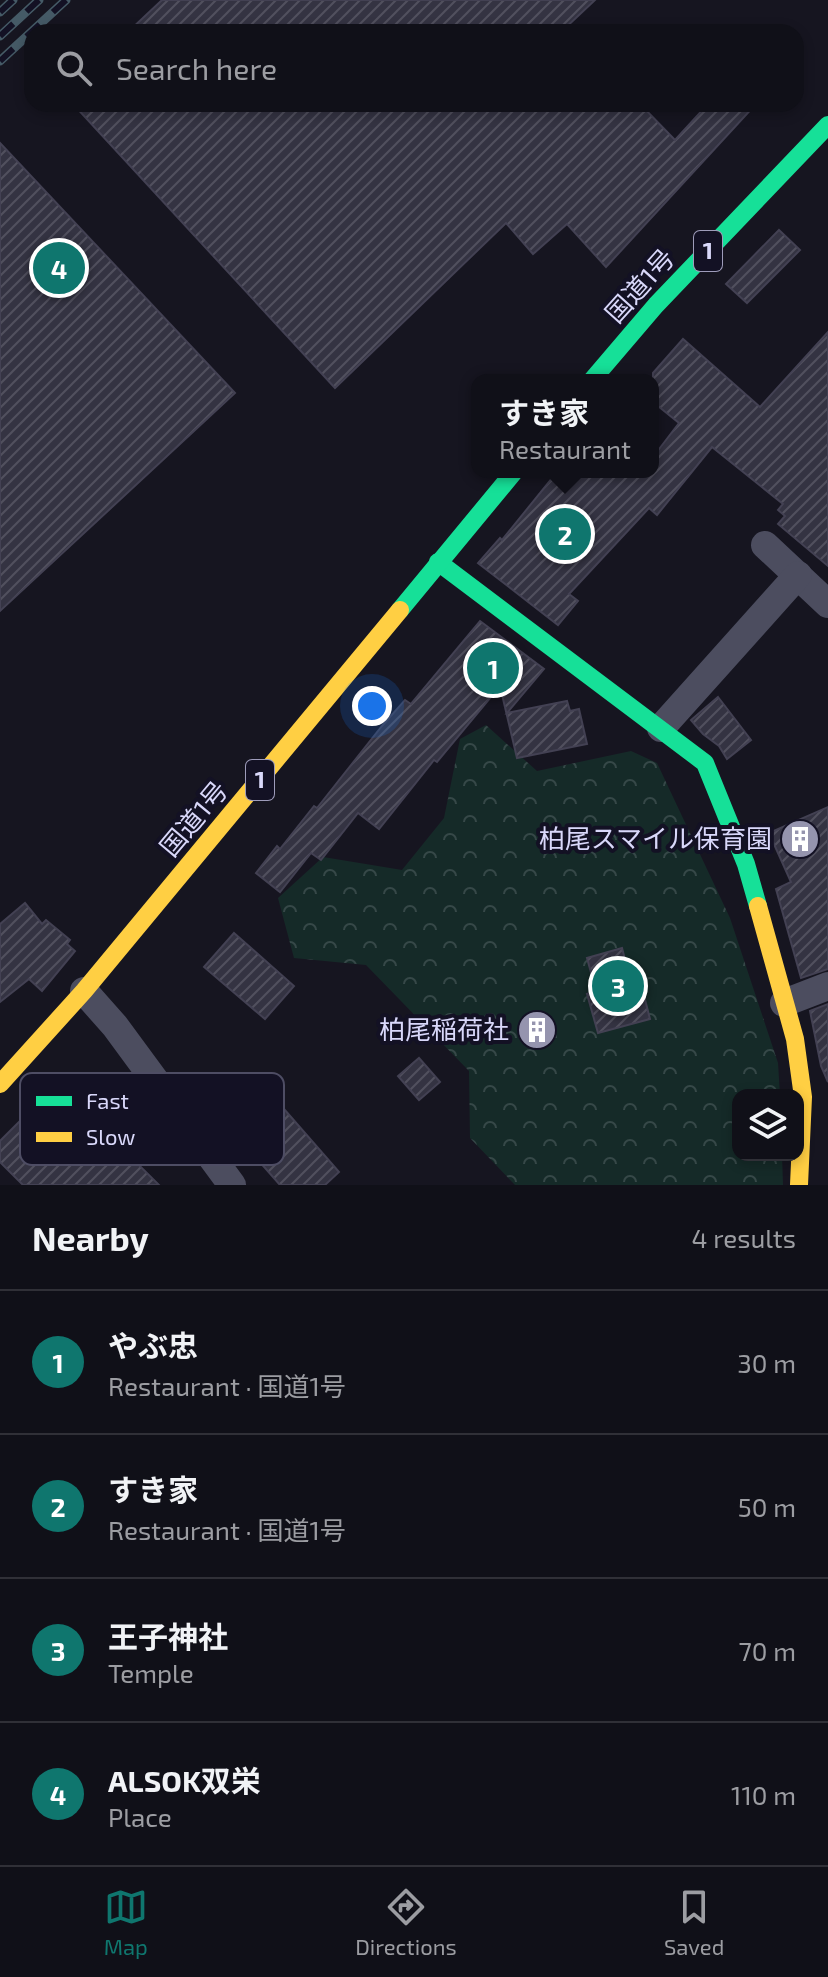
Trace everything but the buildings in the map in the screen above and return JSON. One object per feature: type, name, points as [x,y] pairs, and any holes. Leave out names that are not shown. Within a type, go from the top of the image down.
[{"type":"main road","name":"国道1号","points":[[597,374],[656,305],[828,125]]},
{"type":"main road","name":"国道1号","points":[[0,1084],[84,991],[509,478]]},
{"type":"main road","points":[[438,562],[705,763],[746,864],[795,1039],[803,1097],[799,1185]]},
{"type":"street","points":[[765,545],[828,604]]},
{"type":"street","points":[[661,728],[798,575]]},
{"type":"street","points":[[784,1003],[828,986]]},
{"type":"street","points":[[84,991],[150,1073]]},
{"type":"street","points":[[217,1165],[232,1185]]},
{"type":"green space","points":[[486,725],[537,771],[631,751],[657,763],[730,918],[778,1063],[780,1089],[732,1089],[732,1161],[782,1161],[783,1185],[515,1185],[470,1138],[469,1071],[366,965],[294,958],[278,898],[323,857],[402,870],[444,818],[460,739]]},
{"type":"railway","points":[[0,12],[13,0]]},
{"type":"railway","points":[[0,36],[39,0]]},
{"type":"railway","points":[[40,24],[66,0]]},
{"type":"railway","points":[[0,61],[24,39]]},
{"type":"traffic: fast","points":[[597,374],[656,305],[828,125]]},
{"type":"traffic: fast","points":[[400,610],[509,478]]},
{"type":"traffic: fast","points":[[438,562],[705,763],[746,864],[758,906]]},
{"type":"traffic: slow","points":[[0,1084],[84,991],[400,610]]},
{"type":"traffic: slow","points":[[758,906],[795,1039],[803,1097],[799,1185]]},
{"type":"place","name":"ALSOK双栄","points":[[59,268]]},
{"type":"place","name":"すき家","points":[[565,534]]},
{"type":"place","name":"やぶ忠","points":[[493,668]]},
{"type":"place","name":"柏尾スマイル保育園","points":[[800,839]]},
{"type":"place","name":"王子神社","points":[[618,986]]},
{"type":"place","name":"柏尾稲荷社","points":[[537,1030]]}]
